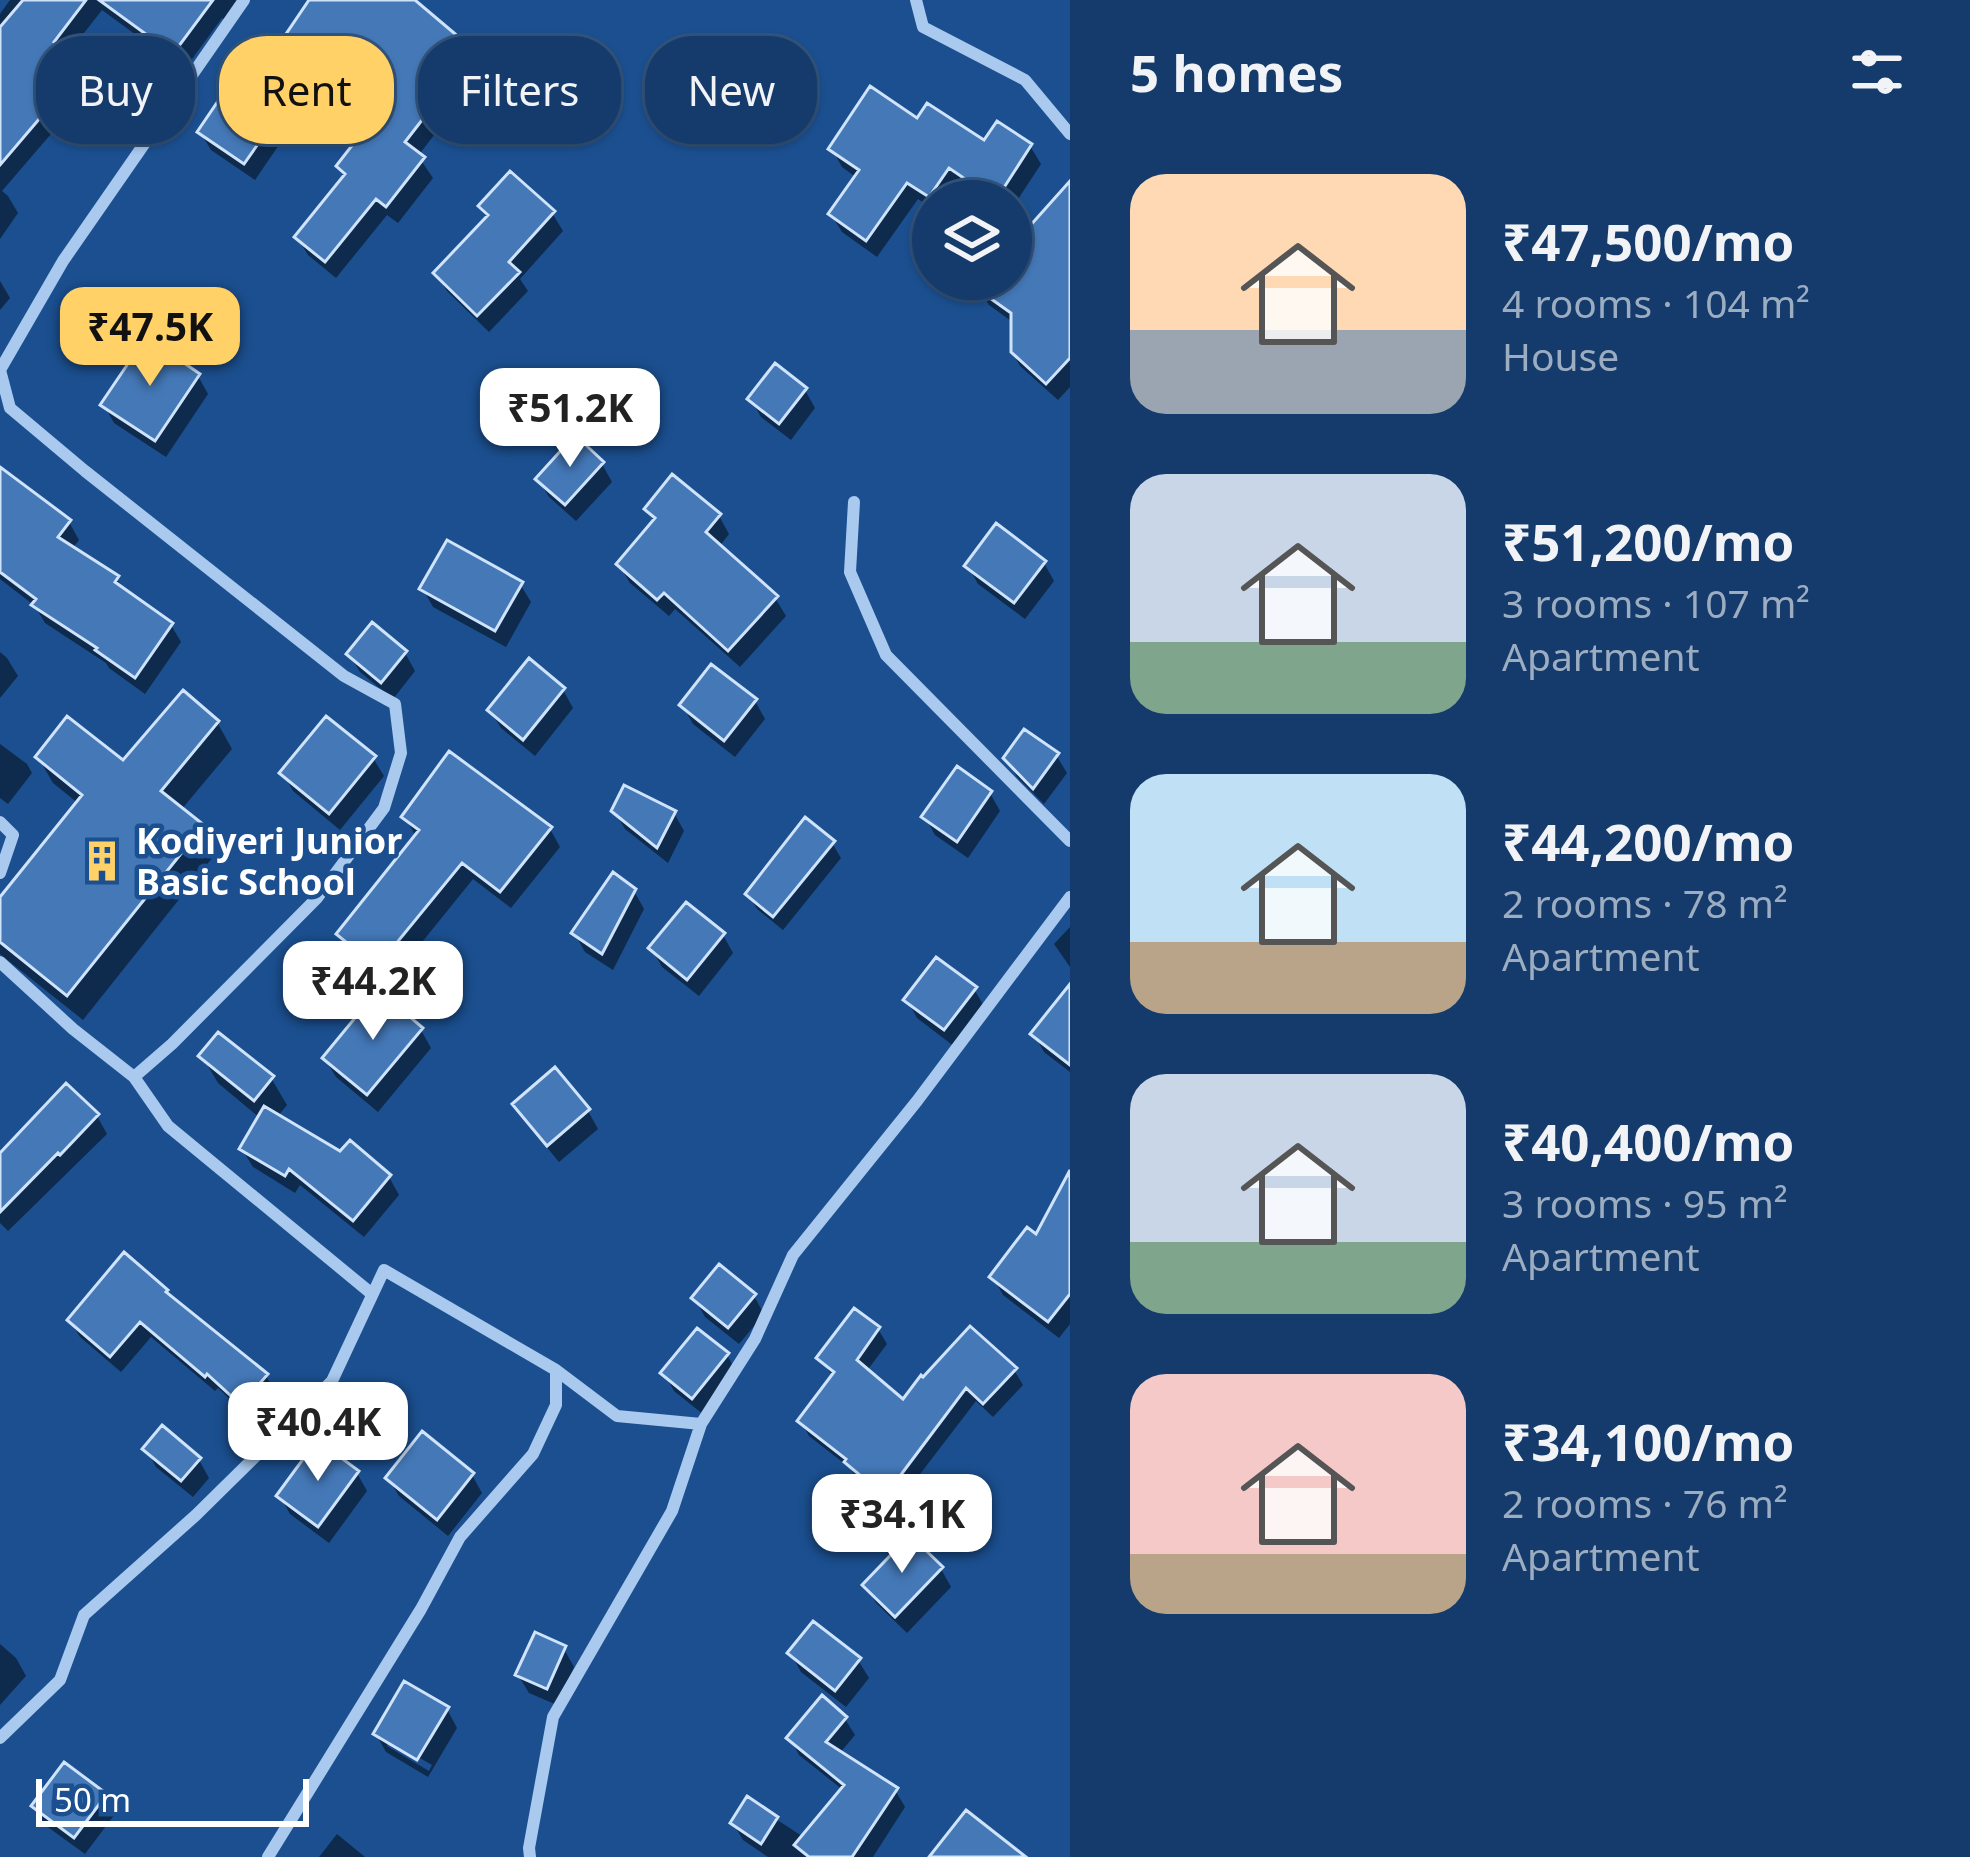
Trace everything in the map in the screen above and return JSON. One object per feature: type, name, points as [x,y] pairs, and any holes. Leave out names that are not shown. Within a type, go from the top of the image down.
[{"type":"street","points":[[134,1077],[317,898],[384,808],[401,753],[395,704],[344,676],[85,472],[10,408],[0,370],[63,262],[244,0]]},
{"type":"street","points":[[916,0],[923,27],[1024,80],[1070,134]]},
{"type":"street","points":[[854,502],[850,572],[886,655],[1070,841]]},
{"type":"street","points":[[0,822],[13,835],[0,873]]},
{"type":"street","points":[[530,1857],[553,1718],[672,1511],[701,1424],[755,1340],[793,1255],[917,1102],[1070,897]]},
{"type":"street","points":[[0,962],[134,1077],[168,1126],[372,1294]]},
{"type":"street","points":[[0,1738],[60,1680],[84,1615],[196,1515],[332,1381],[384,1270],[556,1370],[617,1416],[701,1424]]},
{"type":"street","points":[[268,1857],[421,1609],[460,1537],[533,1454],[556,1405],[556,1370]]},
{"type":"building","points":[[23,0],[86,0],[59,36],[36,36],[36,123],[0,165],[0,27]]},
{"type":"building","points":[[99,0],[213,0],[186,36],[148,36]]},
{"type":"building","points":[[309,0],[415,0],[458,36],[418,36],[418,125],[405,142],[425,157],[386,207],[376,199],[325,262],[294,237],[345,174],[336,166],[353,144],[394,144],[394,36],[285,36]]},
{"type":"building","points":[[870,86],[917,118],[927,103],[984,140],[997,121],[1032,144],[1009,180],[967,180],[949,168],[941,180],[912,180],[912,186],[907,183],[866,241],[828,214],[859,170],[828,149]]},
{"type":"building","points":[[219,100],[219,144],[258,144],[244,164],[197,132]]},
{"type":"building","points":[[510,171],[555,211],[509,262],[520,272],[477,316],[433,273],[488,215],[478,206]]},
{"type":"building","points":[[1070,181],[1070,358],[1046,384],[1011,352],[1011,313],[993,300],[1032,300],[1032,224]]},
{"type":"building","points":[[146,337],[200,374],[155,441],[100,405]]},
{"type":"building","points":[[775,363],[807,388],[779,424],[747,399]]},
{"type":"building","points":[[575,435],[604,462],[565,505],[535,479]]},
{"type":"building","points":[[0,467],[71,520],[58,537],[119,576],[115,582],[173,623],[135,678],[31,605],[36,599],[0,572]]},
{"type":"building","points":[[672,474],[721,514],[706,532],[778,596],[728,651],[664,593],[657,600],[616,564],[655,518],[644,509]]},
{"type":"building","points":[[996,523],[1046,561],[1014,603],[964,566]]},
{"type":"building","points":[[447,540],[523,582],[495,631],[419,589]]},
{"type":"building","points":[[372,622],[407,651],[381,683],[346,654]]},
{"type":"building","points":[[529,658],[565,688],[523,740],[487,710]]},
{"type":"building","points":[[711,664],[757,699],[724,741],[679,705]]},
{"type":"building","name":"Kodiyeri Junior Basic School","points":[[183,690],[219,721],[161,791],[204,825],[67,996],[0,942],[0,897],[82,795],[35,757],[67,716],[123,760]]},
{"type":"building","points":[[326,716],[376,756],[329,814],[279,773]]},
{"type":"building","points":[[1024,729],[1059,753],[1033,789],[1003,758]]},
{"type":"building","points":[[449,751],[552,827],[500,892],[462,863],[377,967],[336,934],[419,830],[401,817]]},
{"type":"building","points":[[957,766],[992,791],[957,842],[921,817]]},
{"type":"building","points":[[624,785],[676,811],[657,848],[611,811]]},
{"type":"building","points":[[805,817],[835,841],[773,917],[745,894]]},
{"type":"building","points":[[613,872],[636,889],[602,954],[571,933]]},
{"type":"building","points":[[686,902],[725,933],[687,980],[648,948]]},
{"type":"building","points":[[936,957],[977,987],[944,1030],[903,1000]]},
{"type":"building","points":[[1070,984],[1070,1065],[1030,1034]]},
{"type":"building","points":[[378,990],[423,1028],[367,1095],[322,1058]]},
{"type":"building","points":[[218,1032],[274,1076],[254,1101],[198,1056]]},
{"type":"building","points":[[555,1067],[590,1109],[547,1146],[512,1104]]},
{"type":"building","points":[[66,1083],[99,1114],[0,1212],[0,1153]]},
{"type":"building","points":[[264,1106],[340,1151],[350,1140],[391,1175],[353,1221],[289,1169],[285,1176],[239,1149]]},
{"type":"building","points":[[1070,1170],[1070,1294],[1048,1322],[989,1277],[1027,1227],[1036,1234]]},
{"type":"building","points":[[124,1252],[268,1374],[241,1405],[140,1322],[110,1357],[67,1320]]},
{"type":"building","points":[[719,1264],[756,1294],[728,1328],[691,1298]]},
{"type":"building","points":[[854,1308],[880,1327],[857,1360],[903,1399],[970,1326],[1017,1368],[983,1404],[966,1388],[885,1496],[797,1421],[834,1372],[816,1358]]},
{"type":"building","points":[[697,1328],[729,1353],[692,1399],[660,1373]]},
{"type":"building","points":[[162,1425],[201,1458],[181,1481],[142,1449]]},
{"type":"building","points":[[422,1431],[474,1473],[437,1520],[385,1478]]},
{"type":"building","points":[[317,1440],[359,1471],[318,1527],[276,1496]]},
{"type":"building","points":[[910,1535],[943,1567],[895,1617],[862,1585]]},
{"type":"building","points":[[813,1621],[861,1658],[835,1691],[787,1653]]},
{"type":"building","points":[[535,1632],[566,1646],[547,1689],[515,1675]]},
{"type":"building","points":[[404,1681],[449,1707],[417,1760],[373,1734]]},
{"type":"building","points":[[822,1695],[847,1717],[826,1742],[898,1788],[852,1857],[809,1857],[794,1845],[844,1785],[786,1738]]},
{"type":"building","points":[[64,1762],[107,1794],[74,1838],[31,1806]]},
{"type":"building","points":[[747,1796],[778,1817],[761,1844],[730,1823]]},
{"type":"building","points":[[966,1810],[1026,1857],[929,1857]]},
{"type":"place","name":"Kodiyeri Junior Basic School","points":[[102,861]]}]
